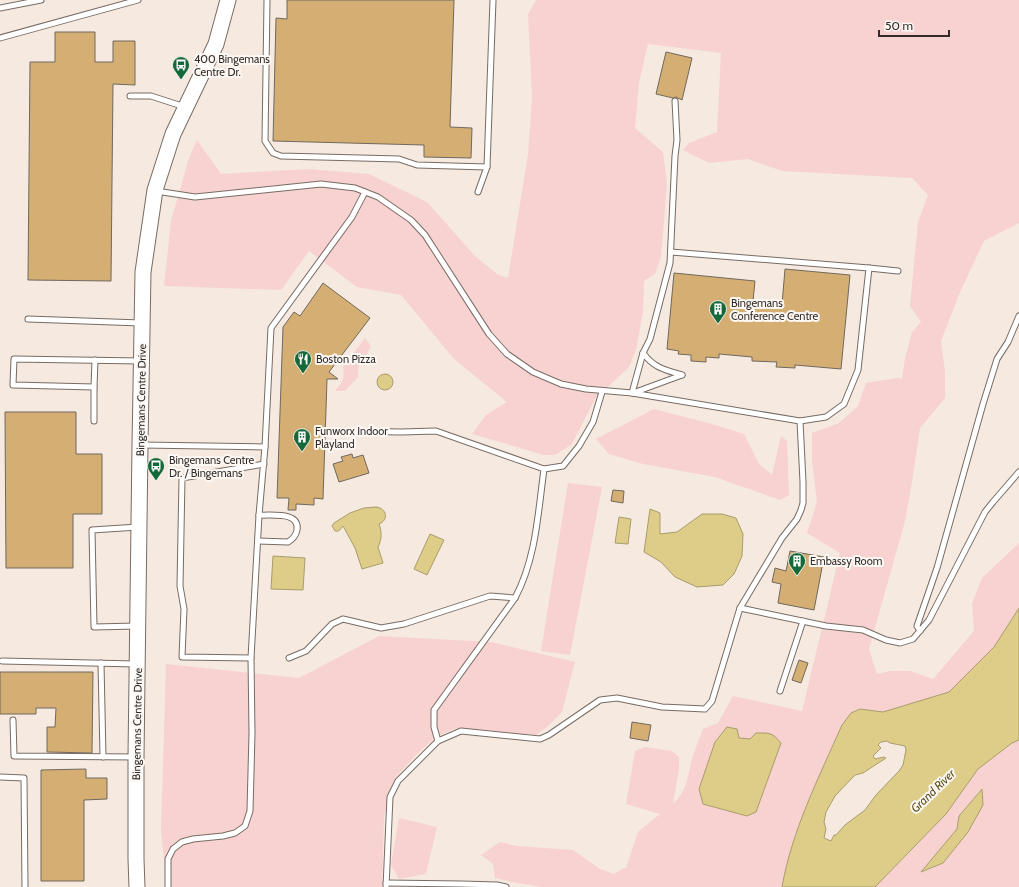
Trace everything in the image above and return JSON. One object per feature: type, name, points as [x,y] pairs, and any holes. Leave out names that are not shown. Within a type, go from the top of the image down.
[{"type":"main road","name":"Bingemans Centre Drive","points":[[137,887],[136,757],[143,272],[155,190],[174,134],[216,44],[228,0]]},
{"type":"lane","points":[[0,8],[41,0]]},
{"type":"lane","points":[[0,38],[138,0]]},
{"type":"lane","points":[[267,0],[265,141],[272,153],[281,156],[399,159],[417,165],[487,166]]},
{"type":"lane","points":[[478,192],[487,166],[493,0]]},
{"type":"lane","points":[[130,96],[151,96],[186,107]]},
{"type":"lane","points":[[632,393],[642,353],[650,339],[670,263],[677,140],[675,101]]},
{"type":"lane","points":[[155,190],[195,197],[321,184],[355,188],[378,197],[411,220],[425,235],[489,334],[507,354],[533,372],[561,384],[602,392],[632,393],[800,421],[826,417],[844,404],[858,370],[869,268]]},
{"type":"lane","points":[[168,887],[168,859],[173,849],[182,842],[193,839],[223,836],[235,833],[245,826],[250,811],[251,658],[259,515],[265,447],[270,328],[352,216],[365,192]]},
{"type":"lane","points":[[671,252],[898,271]]},
{"type":"lane","points":[[920,631],[917,626],[937,568],[986,396],[998,359],[1008,342],[1019,316]]},
{"type":"lane","points":[[28,319],[142,323]]},
{"type":"lane","points":[[632,393],[682,375],[658,367],[649,362],[642,353]]},
{"type":"lane","points":[[94,387],[14,385],[14,360],[141,361]]},
{"type":"lane","points":[[94,421],[95,360]]},
{"type":"lane","points":[[340,431],[436,431],[544,469],[563,466],[593,422],[602,392]]},
{"type":"lane","points":[[506,887],[497,885],[462,884],[386,885],[390,797],[398,781],[438,741],[461,731],[540,739],[600,700],[617,698],[662,707],[705,709],[712,701],[740,608],[782,538],[797,519],[801,510],[803,503],[803,482],[800,421]]},
{"type":"lane","points":[[140,445],[265,447]]},
{"type":"lane","points":[[251,658],[182,657],[184,609],[180,586],[182,478],[264,464]]},
{"type":"lane","points":[[438,741],[434,726],[434,710],[515,598],[523,583],[533,550],[544,469]]},
{"type":"lane","points":[[740,608],[826,626],[863,630],[886,640],[900,643],[913,639],[930,620],[985,512],[1019,472]]},
{"type":"lane","points":[[258,541],[288,542],[296,534],[297,529],[297,523],[294,518],[289,516],[259,515]]},
{"type":"lane","points":[[138,626],[94,627],[92,530],[139,527]]},
{"type":"lane","points":[[289,658],[306,651],[332,624],[343,619],[381,628],[404,624],[490,596],[515,598]]},
{"type":"lane","points":[[780,691],[803,621]]},
{"type":"lane","points":[[2,661],[138,664]]},
{"type":"lane","points":[[102,663],[103,757]]},
{"type":"lane","points":[[13,720],[14,756],[136,757]]},
{"type":"lane","points":[[0,777],[24,778],[25,887]]},
{"type":"shaded area","points":[[536,0],[1019,0],[1019,223],[984,241],[960,292],[941,341],[945,372],[945,398],[920,428],[905,521],[869,649],[877,674],[891,671],[910,671],[933,679],[974,631],[972,604],[982,578],[1019,543],[1019,608],[994,647],[949,692],[883,712],[860,709],[851,713],[842,725],[799,824],[792,845],[782,887],[542,887],[495,878],[493,864],[481,855],[500,842],[517,846],[573,850],[600,869],[614,874],[626,868],[638,832],[660,814],[626,804],[635,751],[645,747],[672,751],[679,757],[679,768],[673,804],[678,799],[686,784],[692,758],[703,729],[718,723],[733,696],[802,711],[840,553],[807,533],[817,502],[812,461],[812,433],[839,423],[858,406],[866,383],[898,378],[902,379],[905,358],[912,332],[921,322],[910,306],[918,222],[928,195],[912,178],[782,171],[748,159],[709,163],[683,150],[689,143],[717,132],[721,53],[648,44],[639,83],[635,128],[663,152],[667,184],[661,257],[655,274],[644,281],[643,312],[636,350],[629,367],[595,399],[572,444],[555,455],[544,455],[472,434],[486,415],[507,402],[454,359],[401,295],[357,287],[309,251],[281,290],[164,286],[171,221],[189,158],[197,140],[221,174],[308,169],[369,174],[427,202],[475,256],[497,274],[508,278],[528,154],[532,97],[528,14]],"holes":[[[739,738],[750,739],[699,789]]]},
{"type":"shaded area","points":[[365,338],[371,346],[366,356],[361,359],[358,369],[358,377],[345,391],[335,391],[343,379],[343,367]]},
{"type":"shaded area","points":[[654,409],[744,434],[759,464],[772,475],[781,436],[787,441],[789,495],[780,500],[715,477],[643,464],[609,454],[596,439]]},
{"type":"shaded area","points":[[568,483],[602,487],[570,655],[541,651]]},
{"type":"shaded area","points":[[379,636],[491,642],[575,662],[562,712],[547,727],[536,735],[460,728],[451,730],[436,737],[418,753],[395,778],[384,816],[382,887],[167,887],[161,831],[166,664],[299,678]]},
{"type":"shaded area","points":[[1019,740],[1019,887],[875,887],[946,814],[978,769],[1012,743]],"holes":[[[981,789],[943,863],[922,872],[957,829],[959,816]]]},
{"type":"shaded area","points":[[399,818],[437,827],[426,874],[399,879],[391,865]]},
{"type":"water","points":[[382,374],[388,374],[393,379],[391,388],[388,390],[382,390],[377,385],[377,379]]},
{"type":"water","points":[[376,507],[383,510],[385,514],[384,520],[379,524],[381,536],[378,547],[383,563],[362,569],[355,548],[343,526],[340,530],[335,531],[332,526],[334,523],[350,513],[364,508]]},
{"type":"water","points":[[650,509],[660,513],[660,534],[677,532],[702,514],[722,514],[736,518],[743,534],[742,556],[734,574],[723,585],[697,587],[675,577],[661,562],[644,552]]},
{"type":"water","points":[[619,517],[631,519],[628,544],[615,543]]},
{"type":"water","points":[[430,534],[444,540],[427,575],[414,569]]},
{"type":"water","points":[[273,556],[305,558],[303,590],[271,589]]},
{"type":"water","name":"Grand River","points":[[1019,608],[1019,740],[1012,743],[978,769],[946,814],[875,887],[782,887],[792,845],[799,824],[842,725],[851,713],[860,709],[883,712],[949,692],[994,647]],"holes":[[[887,741],[905,746],[906,750],[903,765],[899,771],[876,795],[865,810],[845,825],[836,835],[834,835],[831,841],[824,838],[826,829],[824,822],[826,812],[835,796],[855,775],[863,773],[886,758],[875,759],[873,756],[881,748],[878,745],[881,742]]]},
{"type":"water","points":[[727,727],[737,729],[739,738],[750,739],[756,733],[767,733],[773,735],[781,743],[756,812],[747,816],[703,804],[699,789],[715,742]]},
{"type":"water","points":[[982,789],[983,805],[968,832],[943,863],[921,872],[957,829],[959,816]]},
{"type":"building","points":[[287,0],[454,0],[450,127],[472,128],[471,158],[424,157],[424,145],[273,141],[276,18],[287,19]]},
{"type":"building","points":[[55,32],[95,32],[95,62],[113,62],[113,41],[135,41],[135,85],[113,84],[111,281],[28,280],[30,62],[55,62]]},
{"type":"building","points":[[666,52],[692,58],[682,100],[676,97],[673,98],[656,94]]},
{"type":"building","name":"Bingemans Conference Centre","points":[[785,269],[850,275],[841,369],[795,365],[795,368],[776,367],[777,362],[752,361],[752,357],[719,354],[719,358],[706,357],[706,362],[691,361],[691,355],[678,354],[679,351],[667,349],[674,273],[755,281],[753,301],[782,304]]},
{"type":"building","points":[[323,283],[370,318],[329,372],[338,379],[327,379],[323,499],[314,498],[314,505],[296,504],[296,510],[288,510],[289,498],[277,498],[283,327],[294,312],[300,316]]},
{"type":"building","points":[[5,412],[76,412],[76,454],[102,454],[102,514],[73,514],[73,568],[6,568]]},
{"type":"building","points":[[352,454],[353,458],[363,455],[369,473],[339,482],[333,464],[343,461],[341,457]]},
{"type":"building","points":[[613,490],[624,491],[623,503],[611,501]]},
{"type":"building","name":"Embassy Room","points":[[790,551],[824,557],[814,610],[778,603],[781,584],[772,582],[775,568],[786,571]]},
{"type":"building","points":[[799,660],[808,663],[801,683],[792,680]]},
{"type":"building","points":[[0,672],[93,672],[92,753],[47,752],[47,727],[55,727],[56,708],[36,708],[36,714],[0,714]]},
{"type":"building","points":[[632,722],[651,725],[648,741],[630,738]]},
{"type":"building","points":[[86,769],[86,778],[107,778],[107,799],[84,800],[84,881],[41,881],[41,770]]},
{"type":"place","name":"400 Bingemans Centre Dr.","points":[[181,80]]},
{"type":"place","name":"Bingemans Conference Centre","points":[[718,324]]},
{"type":"place","name":"Boston Pizza","points":[[303,374]]},
{"type":"place","name":"Funworx Indoor Playland","points":[[302,452]]},
{"type":"place","name":"Bingemans Centre Dr. / Bingemans","points":[[156,481]]},
{"type":"place","name":"Embassy Room","points":[[797,576]]}]
